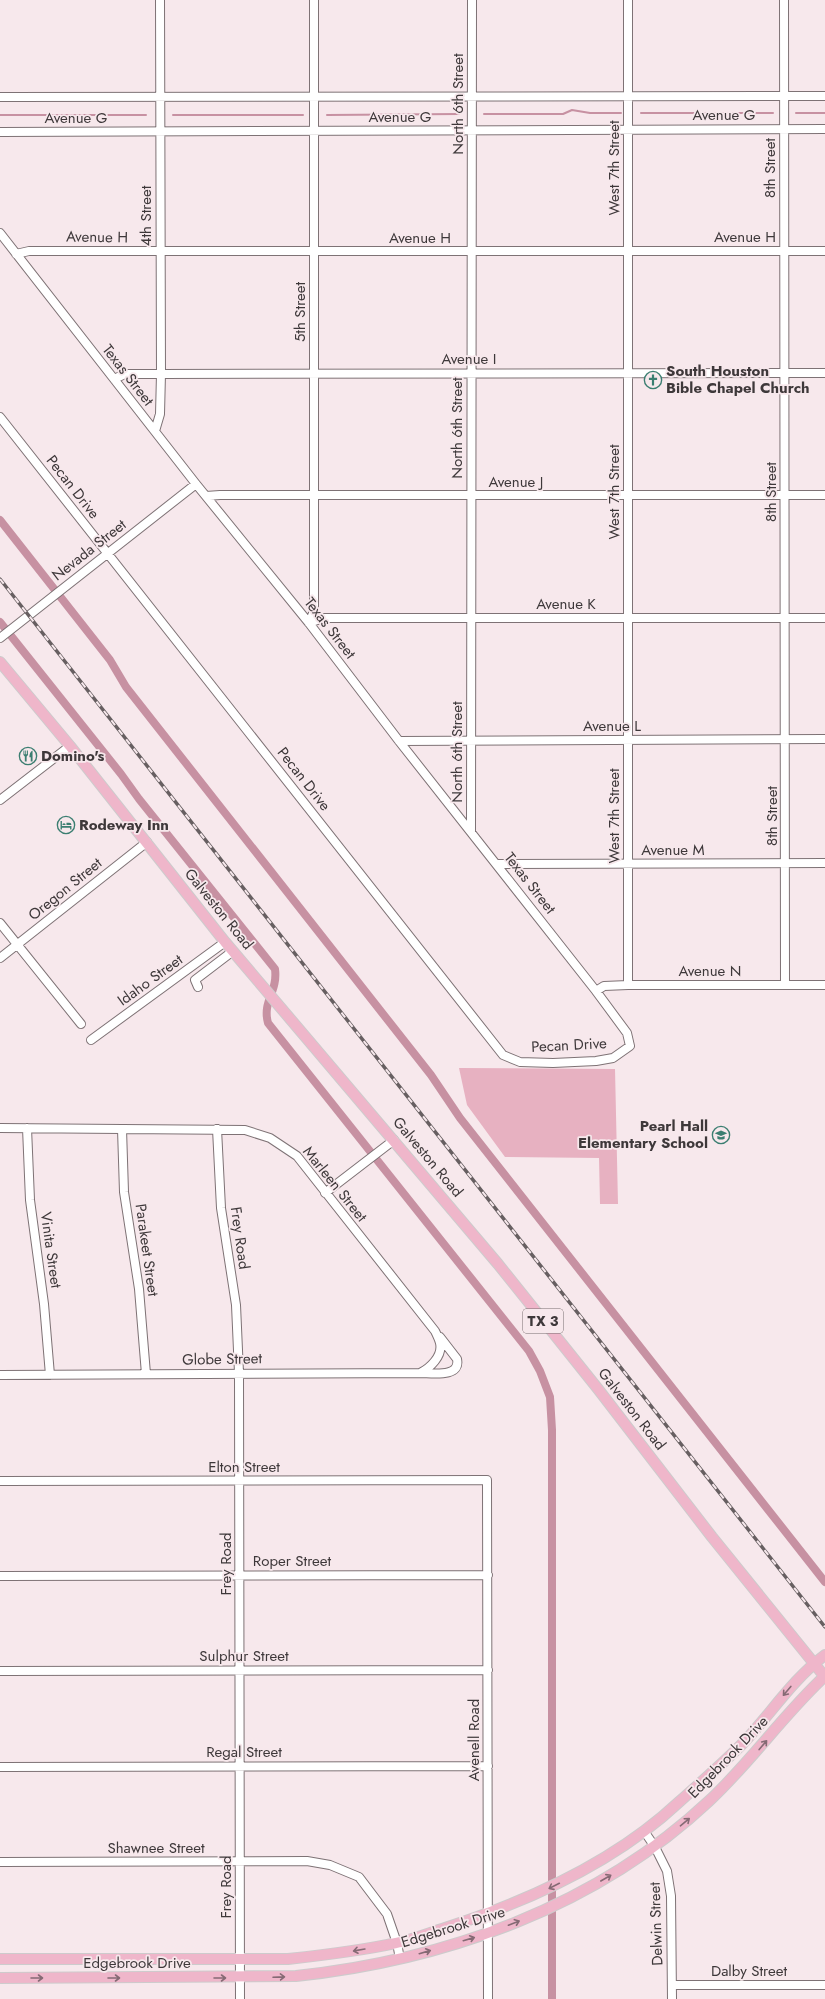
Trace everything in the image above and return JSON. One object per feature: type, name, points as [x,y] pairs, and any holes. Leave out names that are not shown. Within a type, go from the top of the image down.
[{"type":"main road","name":"Galveston Road","points":[[0,662],[70,746],[225,942],[394,1140],[594,1383],[712,1537],[825,1676]]},
{"type":"main road","name":"Edgebrook Drive","points":[[0,1959],[288,1959],[332,1955],[397,1943],[488,1914],[538,1894],[570,1878],[644,1831],[678,1804],[726,1759],[744,1741],[795,1681],[825,1655]]},
{"type":"main road","name":"Edgebrook Drive","points":[[0,1978],[240,1978],[296,1976],[336,1972],[400,1959],[487,1933],[540,1913],[572,1897],[655,1847],[710,1800],[754,1756],[806,1694],[825,1676]]},
{"type":"main road","points":[[726,1759],[737,1772]]},
{"type":"main road","points":[[74,1959],[75,1978]]},
{"type":"street","name":"4th Street","points":[[155,431],[160,414],[160,0]]},
{"type":"street","name":"5th Street","points":[[309,623],[314,611],[314,0]]},
{"type":"street","name":"North 6th Street","points":[[471,832],[472,0]]},
{"type":"street","name":"West 7th Street","points":[[628,0],[628,985]]},
{"type":"street","name":"8th Street","points":[[784,0],[786,618],[785,985]]},
{"type":"street","name":"Avenue G","points":[[0,97],[825,96]]},
{"type":"street","name":"Avenue G","points":[[0,132],[825,129]]},
{"type":"street","name":"Texas Street","points":[[0,233],[196,484],[309,623],[596,991],[627,1033],[630,1046]]},
{"type":"street","name":"Avenue H","points":[[16,254],[29,250],[160,252],[472,252],[628,250],[825,251]]},
{"type":"street","name":"Avenue I","points":[[114,379],[125,374],[825,373]]},
{"type":"street","name":"Pecan Drive","points":[[0,417],[503,1054],[520,1062],[553,1063],[596,1061],[613,1058],[630,1046]]},
{"type":"street","name":"Nevada Street","points":[[0,638],[196,484]]},
{"type":"street","name":"Avenue J","points":[[206,496],[825,495]]},
{"type":"street","name":"Avenue K","points":[[309,623],[323,618],[825,618]]},
{"type":"street","name":"Avenue L","points":[[399,740],[825,740]]},
{"type":"street","points":[[0,800],[70,746]]},
{"type":"street","name":"Oregon Street","points":[[0,958],[147,842]]},
{"type":"street","name":"Avenue M","points":[[497,864],[825,864]]},
{"type":"street","points":[[0,923],[81,1024]]},
{"type":"street","name":"Idaho Street","points":[[91,1040],[225,942]]},
{"type":"street","points":[[198,987],[195,980],[233,951]]},
{"type":"street","name":"Avenue N","points":[[596,991],[604,986],[628,985],[825,985]]},
{"type":"street","name":"Marleen Street","points":[[0,1128],[245,1130],[270,1138],[297,1156],[435,1331],[441,1344],[437,1358],[429,1368],[420,1373]]},
{"type":"street","name":"Vinita Street","points":[[27,1128],[30,1200],[44,1304],[50,1375]]},
{"type":"street","name":"Parakeet Street","points":[[122,1129],[124,1192],[140,1289],[146,1374]]},
{"type":"street","name":"Frey Road","points":[[217,1129],[221,1208],[236,1305],[239,1373],[241,1670],[240,1999]]},
{"type":"street","points":[[325,1193],[394,1140]]},
{"type":"street","name":"Globe Street","points":[[0,1375],[239,1373],[441,1374],[451,1372],[456,1369],[457,1359],[435,1331]]},
{"type":"street","name":"Elton Street","points":[[0,1481],[487,1480]]},
{"type":"street","name":"Avenell Road","points":[[487,1480],[488,1999]]},
{"type":"street","name":"Roper Street","points":[[0,1576],[488,1575]]},
{"type":"street","name":"Sulphur Street","points":[[0,1671],[488,1670]]},
{"type":"street","name":"Regal Street","points":[[0,1767],[488,1766]]},
{"type":"street","name":"Delwin Street","points":[[644,1831],[655,1847],[667,1871],[671,1896],[672,1999]]},
{"type":"street","name":"Shawnee Street","points":[[0,1862],[240,1862],[307,1860],[330,1865],[359,1877],[388,1914],[397,1943],[400,1959]]},
{"type":"street","name":"Dalby Street","points":[[672,1985],[825,1984]]},
{"type":"shaded area","points":[[459,1068],[615,1069],[618,1204],[600,1204],[599,1158],[505,1157],[467,1105]]},
{"type":"waterway","points":[[484,114],[563,114],[572,110],[590,113],[621,113]]},
{"type":"waterway","points":[[641,113],[773,113]]},
{"type":"waterway","points":[[796,113],[825,113]]},
{"type":"waterway","points":[[327,115],[459,114]]},
{"type":"waterway","points":[[0,115],[146,115]]},
{"type":"waterway","points":[[173,115],[303,115]]},
{"type":"waterway","points":[[0,520],[110,660],[126,687],[431,1075],[460,1118],[825,1582]]},
{"type":"waterway","points":[[0,622],[275,969],[274,984],[267,1009],[268,1023],[529,1351],[540,1371],[550,1397],[552,1430],[552,1999]]},
{"type":"railway","points":[[0,579],[825,1627]]},
{"type":"place","name":"South Houston Bible Chapel Church","points":[[653,380]]},
{"type":"place","name":"Domino's","points":[[28,756]]},
{"type":"place","name":"Rodeway Inn","points":[[66,825]]},
{"type":"place","name":"Pearl Hall Elementary School","points":[[721,1135]]}]
